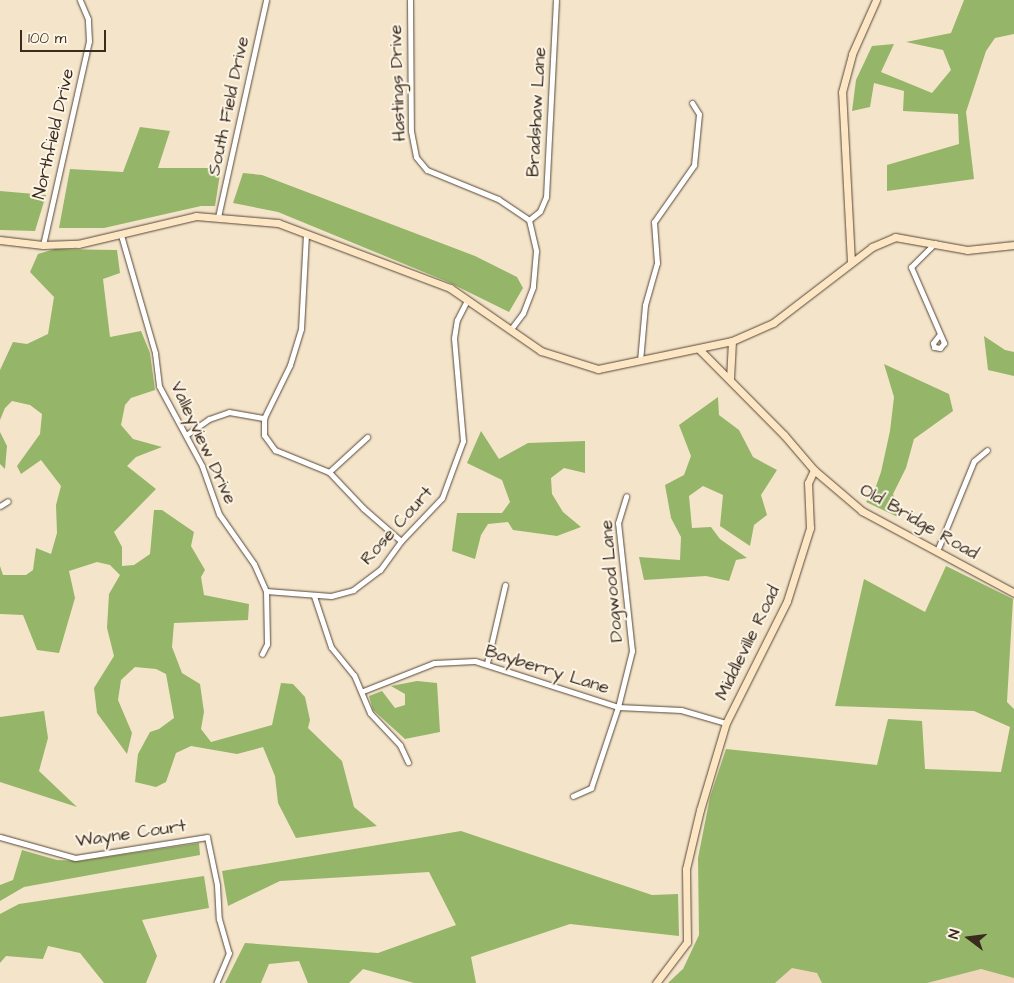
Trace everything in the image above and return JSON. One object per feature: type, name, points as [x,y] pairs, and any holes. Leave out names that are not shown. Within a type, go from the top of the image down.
[{"type":"street","name":"Northfield Drive","points":[[43,245],[89,42],[88,19],[80,0]]},
{"type":"street","name":"South Field Drive","points":[[218,217],[266,0]]},
{"type":"street","name":"Hastings Drive","points":[[410,0],[411,131],[416,157],[427,170],[498,199],[529,220]]},
{"type":"street","name":"Bradshaw Lane","points":[[529,220],[540,211],[546,197],[556,0]]},
{"type":"street","points":[[852,262],[842,92],[852,54],[876,0]]},
{"type":"street","points":[[640,361],[645,304],[657,263],[654,222],[694,165],[699,114],[692,103]]},
{"type":"street","points":[[0,240],[43,245],[78,244],[196,216],[278,223],[450,288],[541,351],[598,369],[732,341],[773,324],[872,247],[895,237],[967,250],[1014,245]]},
{"type":"street","points":[[511,329],[523,313],[533,287],[536,250],[529,220]]},
{"type":"street","points":[[306,234],[301,329],[290,365],[264,418],[264,435],[276,450],[330,472],[362,508],[401,541]]},
{"type":"street","name":"Valleyview Drive","points":[[121,235],[155,353],[159,386],[202,466],[219,514],[254,564],[266,591],[266,644],[262,654]]},
{"type":"street","points":[[936,243],[911,266],[940,334]]},
{"type":"street","name":"Rose Court","points":[[266,591],[331,596],[353,590],[380,570],[401,541],[442,498],[463,441],[454,338],[457,320],[467,300]]},
{"type":"street","points":[[730,380],[732,341]]},
{"type":"street","points":[[699,349],[814,470]]},
{"type":"street","points":[[186,436],[209,419],[229,412],[264,418]]},
{"type":"street","points":[[330,472],[367,437]]},
{"type":"street","points":[[937,550],[974,461],[987,450]]},
{"type":"street","name":"Old Bridge Road","points":[[814,470],[862,511],[1014,593]]},
{"type":"street","name":"Middleville Road","points":[[656,983],[686,942],[686,869],[700,810],[726,723],[787,601],[803,555],[810,528],[808,483],[814,470]]},
{"type":"street","name":"Dogwood Lane","points":[[573,796],[591,788],[618,707],[632,651],[618,523],[619,512],[626,496]]},
{"type":"street","points":[[0,506],[8,501]]},
{"type":"street","points":[[488,664],[505,585]]},
{"type":"street","points":[[314,596],[331,647],[363,691],[370,713],[400,745],[408,762]]},
{"type":"street","name":"Bayberry Lane","points":[[363,691],[434,663],[462,660],[488,664],[618,707],[681,710],[726,723]]},
{"type":"street","name":"Wayne Court","points":[[0,837],[75,858],[207,837],[217,885],[219,919],[229,953],[216,983]]},
{"type":"shaded area","points":[[915,966],[1014,971],[1014,983],[668,983],[681,970]]},
{"type":"green space","points":[[964,0],[1014,0],[1014,34],[995,38],[986,51],[966,112],[974,179],[887,191],[887,165],[959,144],[958,114],[903,111],[904,91],[874,83],[870,107],[852,111],[856,80],[872,46],[894,44],[881,72],[932,93],[951,70],[943,50],[906,42],[951,33]]},
{"type":"green space","points":[[140,127],[170,131],[158,168],[221,168],[215,206],[201,206],[104,228],[59,228],[70,169],[123,172]]},
{"type":"green space","points":[[243,173],[262,175],[475,256],[517,277],[523,288],[509,312],[448,282],[278,212],[233,203]]},
{"type":"green space","points":[[0,191],[46,195],[35,231],[0,230]]},
{"type":"green space","points":[[55,249],[117,250],[120,273],[103,279],[110,337],[141,331],[150,353],[155,390],[131,398],[125,405],[121,425],[133,439],[162,447],[136,457],[127,466],[156,489],[114,532],[122,547],[122,566],[134,565],[150,554],[154,510],[162,510],[194,532],[191,546],[205,570],[201,577],[204,595],[249,604],[248,620],[174,623],[172,647],[182,673],[200,684],[204,712],[201,729],[211,742],[272,725],[281,683],[293,684],[305,697],[310,720],[308,728],[342,761],[354,807],[377,826],[296,838],[278,803],[275,776],[263,747],[237,754],[191,746],[176,753],[166,782],[156,787],[135,782],[138,754],[150,732],[159,729],[174,718],[166,674],[156,669],[135,667],[121,680],[118,700],[132,733],[127,754],[97,713],[94,688],[114,656],[107,628],[109,594],[120,575],[110,565],[97,562],[69,571],[75,598],[59,653],[37,650],[23,615],[0,614],[0,566],[3,575],[26,575],[33,570],[36,548],[51,554],[57,533],[56,505],[61,486],[41,460],[21,474],[17,466],[40,434],[42,414],[30,405],[12,401],[5,408],[0,420],[0,370],[13,342],[27,344],[48,334],[54,297],[30,272],[38,254]]},
{"type":"green space","points":[[984,336],[1005,350],[1014,352],[1014,376],[988,370]]},
{"type":"green space","points":[[884,364],[949,394],[953,411],[914,439],[906,468],[893,494],[900,518],[866,502],[874,492],[881,472],[890,431],[894,397]]},
{"type":"green space","points":[[718,397],[719,415],[739,430],[753,457],[777,470],[761,495],[767,515],[754,525],[750,546],[720,526],[723,495],[703,486],[689,496],[692,528],[711,527],[720,539],[747,558],[736,560],[729,581],[706,576],[644,580],[639,557],[680,560],[681,537],[671,518],[665,485],[684,475],[691,456],[679,425]]},
{"type":"green space","points":[[481,431],[499,459],[528,443],[585,441],[585,473],[564,468],[551,478],[552,494],[563,512],[581,527],[557,536],[513,530],[508,522],[488,524],[481,535],[475,559],[452,551],[457,513],[502,513],[510,502],[502,480],[467,463]]},
{"type":"green space","points":[[0,432],[7,446],[5,469],[0,464]]},
{"type":"green space","points":[[946,566],[1013,599],[1007,702],[1014,709],[1014,978],[981,969],[927,983],[822,983],[817,973],[792,968],[775,983],[668,983],[683,969],[699,935],[698,858],[710,797],[726,749],[877,765],[888,719],[922,721],[925,769],[1001,772],[1010,727],[974,711],[835,706],[864,579],[925,612]]},
{"type":"green space","points":[[417,681],[437,683],[440,732],[405,739],[373,710],[369,696],[382,691],[395,708],[405,705],[405,694],[391,686]]},
{"type":"green space","points":[[44,711],[48,738],[39,771],[77,807],[0,782],[0,717]]},
{"type":"green space","points":[[461,831],[652,895],[678,894],[679,936],[570,924],[471,957],[476,983],[414,983],[363,969],[349,983],[308,983],[299,961],[269,964],[261,983],[225,983],[245,943],[378,953],[456,925],[429,872],[280,881],[228,906],[222,871]]},
{"type":"green space","points":[[199,843],[200,855],[24,887],[0,901],[0,885],[13,880],[22,850],[57,860],[80,861]]},
{"type":"green space","points":[[204,876],[209,908],[142,920],[157,956],[146,983],[104,983],[80,953],[48,946],[43,959],[6,956],[0,963],[0,914],[19,904]]}]
